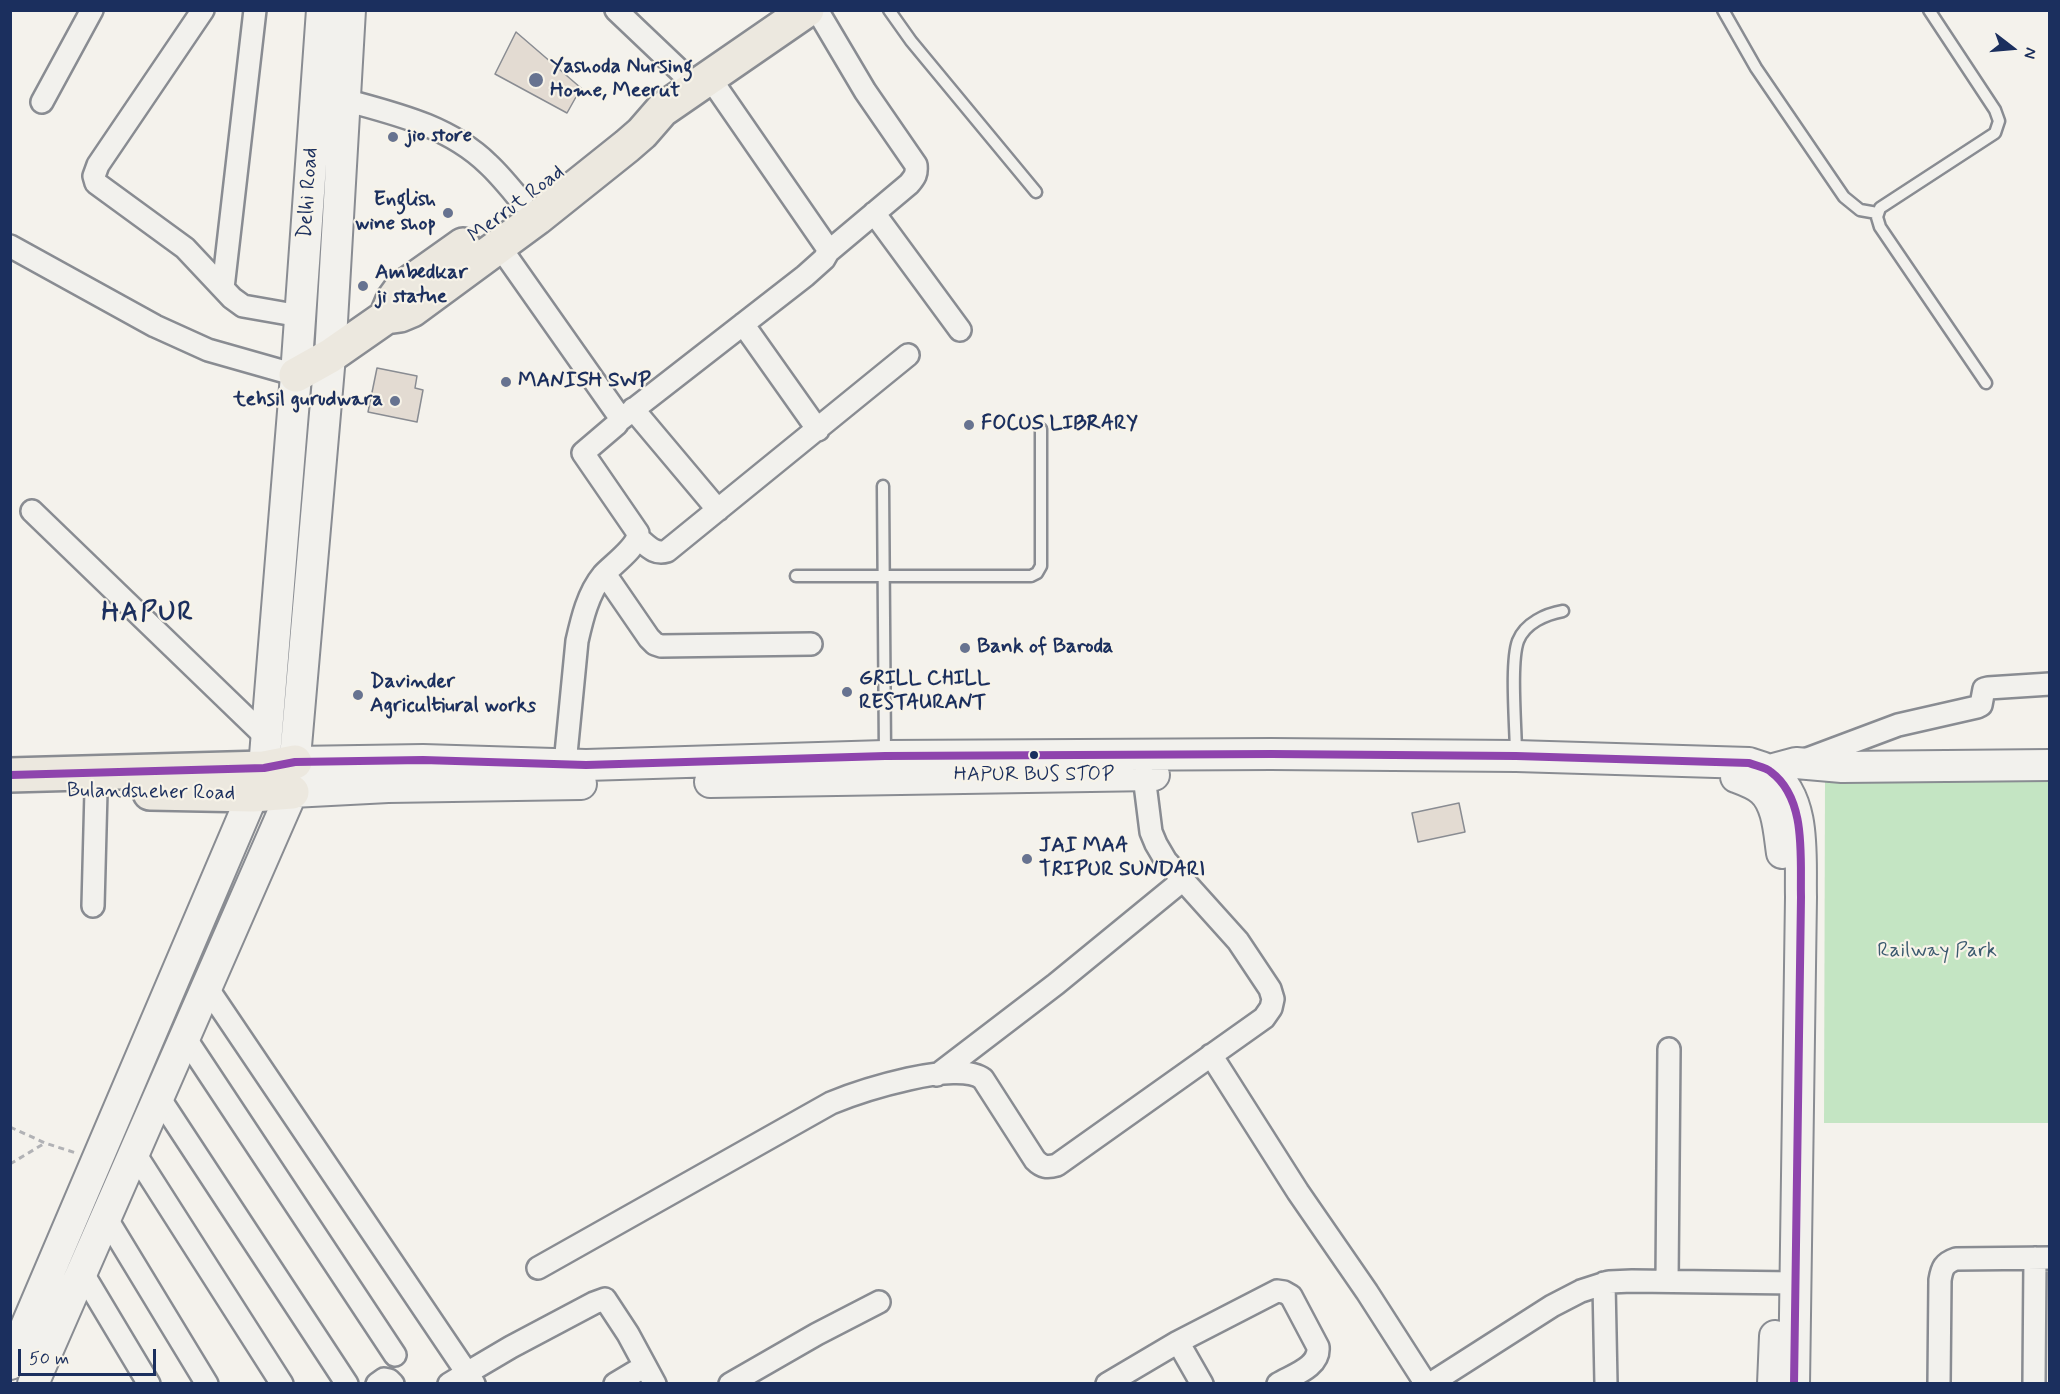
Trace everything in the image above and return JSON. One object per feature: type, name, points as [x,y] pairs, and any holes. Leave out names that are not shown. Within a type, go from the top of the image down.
[{"type":"main road","name":"Merrut Road","points":[[386,317],[393,300],[401,289],[522,202],[616,129],[633,120],[662,110],[703,83],[790,15]]},
{"type":"main road","name":"Merrut Road","points":[[296,375],[330,356],[386,317],[412,310],[500,247],[627,146],[662,110]]},
{"type":"main road","points":[[10,775],[261,767],[294,777]]},
{"type":"main road","name":"Bulandsheher Road","points":[[10,794],[96,791],[261,767]]},
{"type":"street","points":[[42,102],[92,10]]},
{"type":"street","points":[[202,10],[98,165],[94,176],[96,183],[185,248],[232,298],[243,306],[300,316]]},
{"type":"street","points":[[223,288],[255,10]]},
{"type":"street","name":"Delhi Road","points":[[10,1364],[98,1160],[261,767],[296,375],[322,10]]},
{"type":"street","name":"Delhi Road","points":[[33,1383],[206,986],[294,777],[330,356],[350,10]]},
{"type":"street","points":[[616,10],[703,83],[826,246],[828,252]]},
{"type":"street","points":[[817,10],[865,92],[916,165],[915,177],[828,252],[806,276],[626,414],[583,453],[636,529],[638,538],[654,551],[660,553],[667,551],[909,355]]},
{"type":"street","points":[[345,100],[407,117],[444,133],[488,163],[522,202]]},
{"type":"street","points":[[874,213],[960,330]]},
{"type":"street","points":[[10,246],[155,326],[208,350],[296,375]]},
{"type":"street","points":[[500,247],[617,413],[626,414],[718,510]]},
{"type":"street","points":[[743,324],[818,430]]},
{"type":"street","points":[[32,511],[261,767]]},
{"type":"street","points":[[565,765],[577,641],[587,606],[604,574],[638,538]]},
{"type":"street","points":[[281,554],[313,554]]},
{"type":"street","points":[[604,574],[655,644],[661,646],[811,644]]},
{"type":"street","points":[[1783,767],[1898,725],[1977,707],[1981,705],[1984,689],[2049,684]]},
{"type":"street","points":[[294,777],[423,760],[565,765],[885,756],[1248,754],[1516,756],[1842,768],[2049,765]]},
{"type":"street","points":[[1783,767],[1787,788],[1794,806],[1799,836],[1801,897],[1788,1176],[1786,1284],[1794,1383]]},
{"type":"street","points":[[294,777],[388,787],[1422,773],[1736,777],[1762,790],[1771,803],[1778,824],[1782,855],[1788,1176]]},
{"type":"street","points":[[538,1268],[831,1102],[884,1084],[958,1073],[972,1074],[983,1079],[1035,1160],[1041,1166],[1048,1168],[1056,1165],[1264,1018],[1271,1008],[1273,999],[1270,989],[1238,941],[1166,861],[1156,844],[1151,832],[1144,776]]},
{"type":"street","points":[[93,906],[96,791]]},
{"type":"street","points":[[936,1076],[1056,984],[1183,880]]},
{"type":"street","points":[[206,986],[465,1378],[511,1347],[605,1299],[628,1334],[650,1375],[615,1383]]},
{"type":"street","points":[[184,1036],[395,1356]]},
{"type":"street","points":[[1667,1281],[1669,1049]]},
{"type":"street","points":[[1211,1055],[1298,1192],[1428,1383],[1552,1306],[1581,1291],[1605,1283],[1667,1281],[1786,1284]]},
{"type":"street","points":[[158,1096],[347,1383]]},
{"type":"street","points":[[134,1152],[282,1383]]},
{"type":"street","points":[[105,1216],[207,1383]]},
{"type":"street","points":[[1939,1383],[1940,1280],[1942,1269],[1947,1262],[1956,1259],[2042,1258],[2034,1383]]},
{"type":"street","points":[[82,1272],[149,1383]]},
{"type":"street","points":[[1605,1283],[1606,1383]]},
{"type":"street","points":[[1773,1383],[1786,1284]]},
{"type":"street","points":[[1107,1383],[1178,1342],[1277,1291],[1291,1296],[1319,1353],[1314,1363],[1278,1383]]},
{"type":"street","points":[[730,1383],[879,1302]]},
{"type":"street","points":[[1178,1342],[1202,1383]]},
{"type":"street","points":[[377,1383],[384,1379],[393,1383]]},
{"type":"lane","points":[[889,10],[911,41],[1036,192]]},
{"type":"lane","points":[[1723,10],[1756,68],[1845,197],[1860,210],[1877,213]]},
{"type":"lane","points":[[1929,10],[1995,110],[1999,121],[1995,133],[1880,208],[1876,218],[1986,383]]},
{"type":"lane","points":[[796,576],[1031,576],[1037,573],[1041,566],[1041,429]]},
{"type":"lane","points":[[883,486],[885,756]]},
{"type":"lane","points":[[1516,756],[1515,667],[1518,641],[1531,625],[1547,614],[1563,611]]},
{"type":"path","points":[[10,1127],[45,1143],[98,1160]]},
{"type":"path","points":[[10,1164],[45,1143]]},
{"type":"green space","name":"Railway Park","points":[[1825,781],[2049,781],[2049,1123],[1824,1123]]},
{"type":"building","points":[[516,32],[581,88],[567,113],[495,74]]},
{"type":"building","name":"tehsil gurudwara","points":[[377,368],[417,376],[415,388],[423,390],[417,422],[368,412]]},
{"type":"building","points":[[1459,803],[1465,832],[1418,842],[1412,813]]},
{"type":"transit line","points":[[10,775],[264,768],[295,762],[423,760],[586,765],[885,756],[1271,754],[1516,756],[1749,763],[1764,768],[1783,783],[1791,797],[1801,847],[1794,1384]]},
{"type":"place","name":"Yashoda Nursing Home, Meerut","points":[[536,80]]},
{"type":"place","name":"jio store","points":[[393,137]]},
{"type":"place","name":"English wine shop","points":[[448,213]]},
{"type":"place","name":"Ambedkar ji statue","points":[[363,286]]},
{"type":"place","name":"MANISH SWP","points":[[506,382]]},
{"type":"place","name":"tehsil gurudwara","points":[[395,401]]},
{"type":"place","name":"FOCUS LIBRARY","points":[[969,425]]},
{"type":"place","name":"Bank of Baroda","points":[[965,648]]},
{"type":"place","name":"GRILL CHILL RESTAURANT","points":[[847,692]]},
{"type":"place","name":"Davinder Agricultiural works","points":[[358,695]]},
{"type":"place","name":"HAPUR BUS STOP","points":[[1034,755]]},
{"type":"place","name":"JAI MAA TRIPUR SUNDARI","points":[[1027,859]]},
{"type":"district","name":"HAPUR","points":[[148,614]]}]
